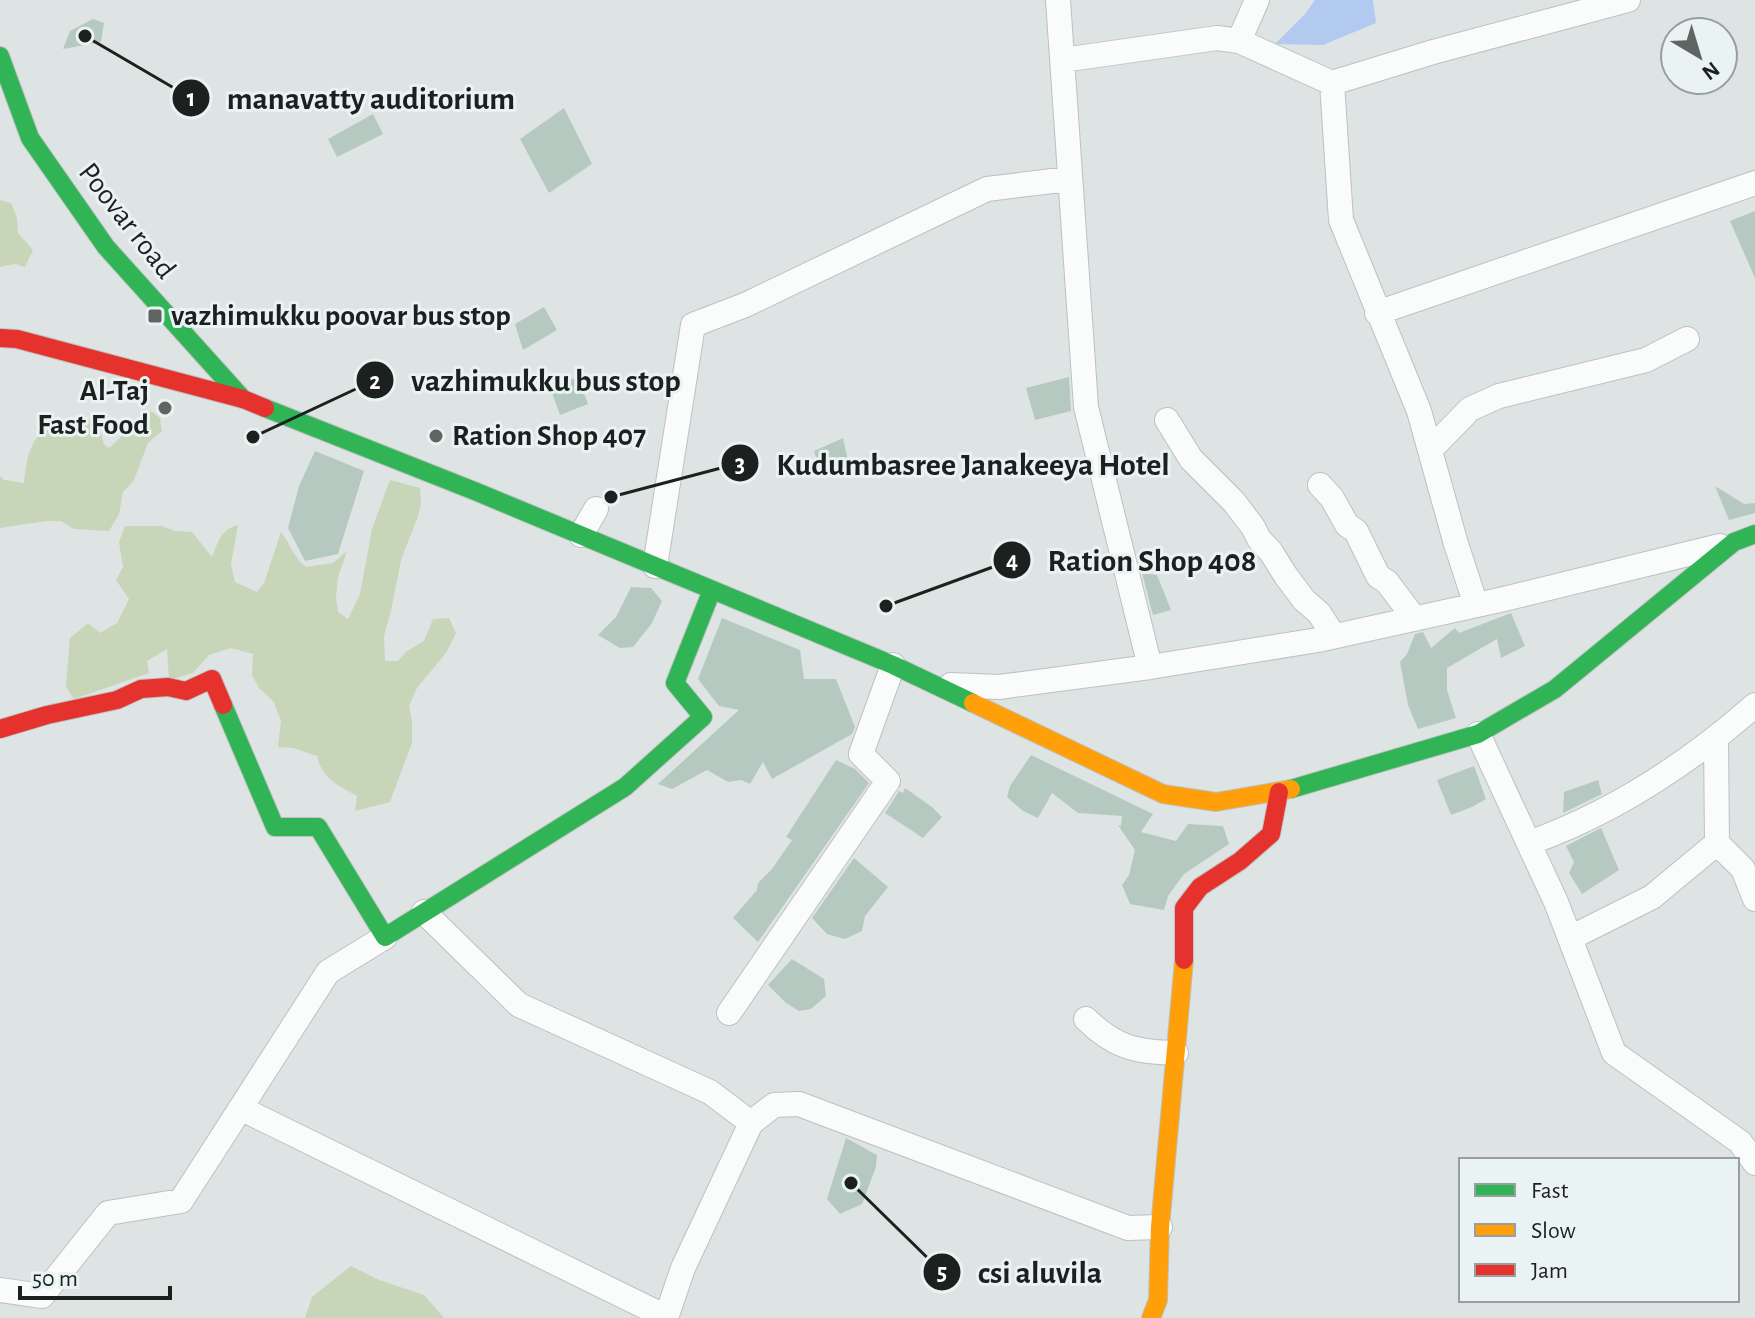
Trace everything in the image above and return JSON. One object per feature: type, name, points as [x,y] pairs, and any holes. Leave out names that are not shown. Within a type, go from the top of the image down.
[{"type":"main road","name":"Poovar road","points":[[0,56],[30,138],[106,247],[243,399]]},
{"type":"main road","points":[[0,338],[17,339],[243,399],[893,665],[1163,794],[1216,802],[1279,792],[1478,734],[1555,689],[1744,538]]},
{"type":"main road","points":[[0,729],[117,700],[141,689],[168,687],[186,691],[212,679],[275,827],[318,827],[385,937],[625,787],[703,717],[675,683],[712,590]]},
{"type":"main road","points":[[1151,1318],[1158,1300],[1160,1227],[1185,952],[1184,908],[1200,887],[1240,861],[1271,834],[1279,792]]},
{"type":"street","points":[[1058,0],[1086,407],[1150,667]]},
{"type":"street","points":[[1239,41],[1257,0]]},
{"type":"street","points":[[1063,60],[1217,38],[1239,41],[1332,83],[1433,52],[1628,0]]},
{"type":"street","points":[[1332,83],[1341,220],[1419,411],[1476,605]]},
{"type":"street","points":[[655,566],[693,325],[745,305],[987,189],[1069,179]]},
{"type":"street","points":[[1377,313],[1755,183]]},
{"type":"street","points":[[1430,450],[1470,409],[1499,396],[1646,360],[1687,339]]},
{"type":"street","points":[[1167,420],[1191,459],[1234,502],[1286,576],[1304,600],[1319,613],[1334,636]]},
{"type":"street","points":[[1320,485],[1332,498],[1347,525],[1356,531],[1378,576],[1387,582],[1415,619]]},
{"type":"street","points":[[581,535],[596,509]]},
{"type":"street","points":[[935,684],[999,687],[1150,667],[1334,636],[1476,605],[1744,538]]},
{"type":"street","points":[[729,1013],[888,781],[861,754],[893,665]]},
{"type":"street","points":[[1529,843],[1610,809],[1716,739],[1755,705]]},
{"type":"street","points":[[1478,734],[1570,938],[1614,1053],[1748,1132],[1755,1163]]},
{"type":"street","points":[[1716,739],[1717,843],[1743,869],[1755,899]]},
{"type":"street","points":[[1570,938],[1652,897],[1717,843]]},
{"type":"street","points":[[424,912],[519,1005],[710,1092],[751,1123]]},
{"type":"street","points":[[0,1290],[42,1296],[108,1213],[181,1201],[328,972],[385,937]]},
{"type":"street","points":[[1086,1019],[1100,1033],[1140,1052],[1176,1053]]},
{"type":"street","points":[[242,1109],[666,1318],[683,1268],[751,1123],[774,1105],[799,1104],[1128,1228],[1160,1227]]},
{"type":"green space","points":[[0,200],[11,203],[17,218],[18,233],[33,250],[25,267],[15,264],[0,267]]},
{"type":"green space","points":[[151,411],[160,418],[162,431],[148,443],[134,480],[123,492],[119,514],[109,531],[74,529],[61,521],[0,528],[0,476],[4,480],[24,483],[31,449],[44,432],[96,417],[104,444],[109,448]]},
{"type":"green space","points":[[390,480],[420,488],[421,503],[401,560],[384,636],[385,661],[398,661],[407,651],[424,641],[433,619],[449,618],[456,633],[446,653],[417,688],[409,706],[412,743],[390,802],[355,811],[357,796],[327,776],[317,756],[278,747],[281,721],[274,702],[259,688],[252,675],[253,654],[231,648],[209,655],[193,673],[169,680],[167,649],[147,661],[149,673],[74,699],[66,687],[70,638],[88,623],[100,633],[117,623],[129,599],[116,580],[123,567],[119,542],[125,526],[162,526],[192,532],[212,557],[224,533],[238,525],[231,564],[235,582],[257,592],[264,583],[281,532],[306,567],[333,563],[347,551],[338,577],[336,597],[338,612],[348,619],[360,594],[372,529]]},
{"type":"green space","points":[[351,1266],[379,1280],[424,1295],[444,1318],[305,1318],[312,1297]]},
{"type":"water","points":[[1315,0],[1373,0],[1376,23],[1323,45],[1275,44]]},
{"type":"building","points":[[93,19],[104,23],[101,42],[63,49],[70,31]]},
{"type":"building","points":[[564,108],[592,164],[549,193],[520,139]]},
{"type":"building","points":[[373,114],[383,134],[337,157],[328,139]]},
{"type":"building","points":[[1755,211],[1755,278],[1730,221]]},
{"type":"building","points":[[544,307],[557,330],[523,350],[515,324]]},
{"type":"building","points":[[578,377],[588,404],[560,415],[550,387]]},
{"type":"building","points":[[1069,377],[1071,411],[1035,420],[1026,388]]},
{"type":"building","points":[[843,438],[848,461],[822,476],[814,451]]},
{"type":"building","points":[[315,451],[364,471],[338,554],[305,561],[288,528],[299,486]]},
{"type":"building","points":[[1715,486],[1744,504],[1755,503],[1755,513],[1729,520]]},
{"type":"building","points":[[1142,573],[1157,575],[1171,610],[1153,615]]},
{"type":"building","points":[[631,587],[651,588],[662,601],[652,623],[633,647],[620,648],[598,635],[616,617]]},
{"type":"building","points":[[1511,613],[1525,646],[1501,658],[1497,639],[1447,668],[1447,690],[1456,718],[1418,729],[1408,705],[1400,662],[1415,634],[1423,632],[1431,648],[1455,628],[1459,633]]},
{"type":"building","points":[[722,618],[800,650],[804,679],[836,679],[855,727],[852,734],[772,779],[763,762],[750,784],[741,780],[728,782],[707,770],[672,789],[658,784],[739,710],[719,706],[698,679]]},
{"type":"building","points":[[1031,755],[1153,814],[1141,832],[1176,841],[1188,824],[1223,826],[1229,844],[1184,874],[1168,896],[1164,910],[1130,904],[1122,885],[1129,875],[1135,850],[1118,825],[1121,826],[1122,816],[1078,813],[1052,793],[1038,818],[1023,811],[1007,797],[1010,786]]},
{"type":"building","points":[[836,760],[855,769],[869,783],[758,942],[733,918],[792,840],[786,837]]},
{"type":"building","points":[[1474,766],[1486,799],[1451,815],[1437,780]]},
{"type":"building","points":[[1598,780],[1602,794],[1563,813],[1564,792]]},
{"type":"building","points":[[905,788],[942,817],[923,838],[885,813],[899,791],[903,793]]},
{"type":"building","points":[[1601,828],[1619,870],[1582,894],[1569,873],[1574,862],[1566,846]]},
{"type":"building","points":[[854,858],[888,887],[865,916],[862,931],[845,939],[827,934],[812,918]]},
{"type":"building","points":[[792,959],[824,979],[826,996],[811,1009],[799,1011],[768,985]]},
{"type":"building","points":[[846,1138],[877,1155],[876,1167],[862,1204],[840,1214],[827,1199]]},
{"type":"traffic: fast","points":[[0,56],[30,138],[106,247],[243,399]]},
{"type":"traffic: fast","points":[[265,408],[477,492],[893,665],[973,703]]},
{"type":"traffic: fast","points":[[1291,789],[1478,734],[1555,689],[1734,542],[1755,534]]},
{"type":"traffic: fast","points":[[223,705],[275,827],[318,827],[385,937],[625,787],[703,717],[675,683],[712,590]]},
{"type":"traffic: slow","points":[[973,703],[1163,794],[1216,802],[1291,789]]},
{"type":"traffic: slow","points":[[1151,1318],[1158,1300],[1160,1227],[1184,960]]},
{"type":"traffic: jam","points":[[0,338],[17,339],[243,399],[265,408]]},
{"type":"traffic: jam","points":[[0,729],[117,700],[141,689],[168,687],[186,691],[212,679],[223,705]]},
{"type":"traffic: jam","points":[[1184,960],[1184,908],[1200,887],[1240,861],[1271,834],[1279,792]]},
{"type":"place","name":"manavatty auditorium","points":[[85,36]]},
{"type":"place","name":"vazhimukku poovar bus stop","points":[[155,316]]},
{"type":"place","name":"Al-Taj Fast Food","points":[[165,408]]},
{"type":"place","name":"Ration Shop 407","points":[[436,436]]},
{"type":"place","name":"vazhimukku bus stop","points":[[253,437]]},
{"type":"place","name":"Kudumbasree Janakeeya Hotel","points":[[611,497]]},
{"type":"place","name":"Ration Shop 408","points":[[886,606]]},
{"type":"place","name":"csi aluvila","points":[[851,1183]]}]
